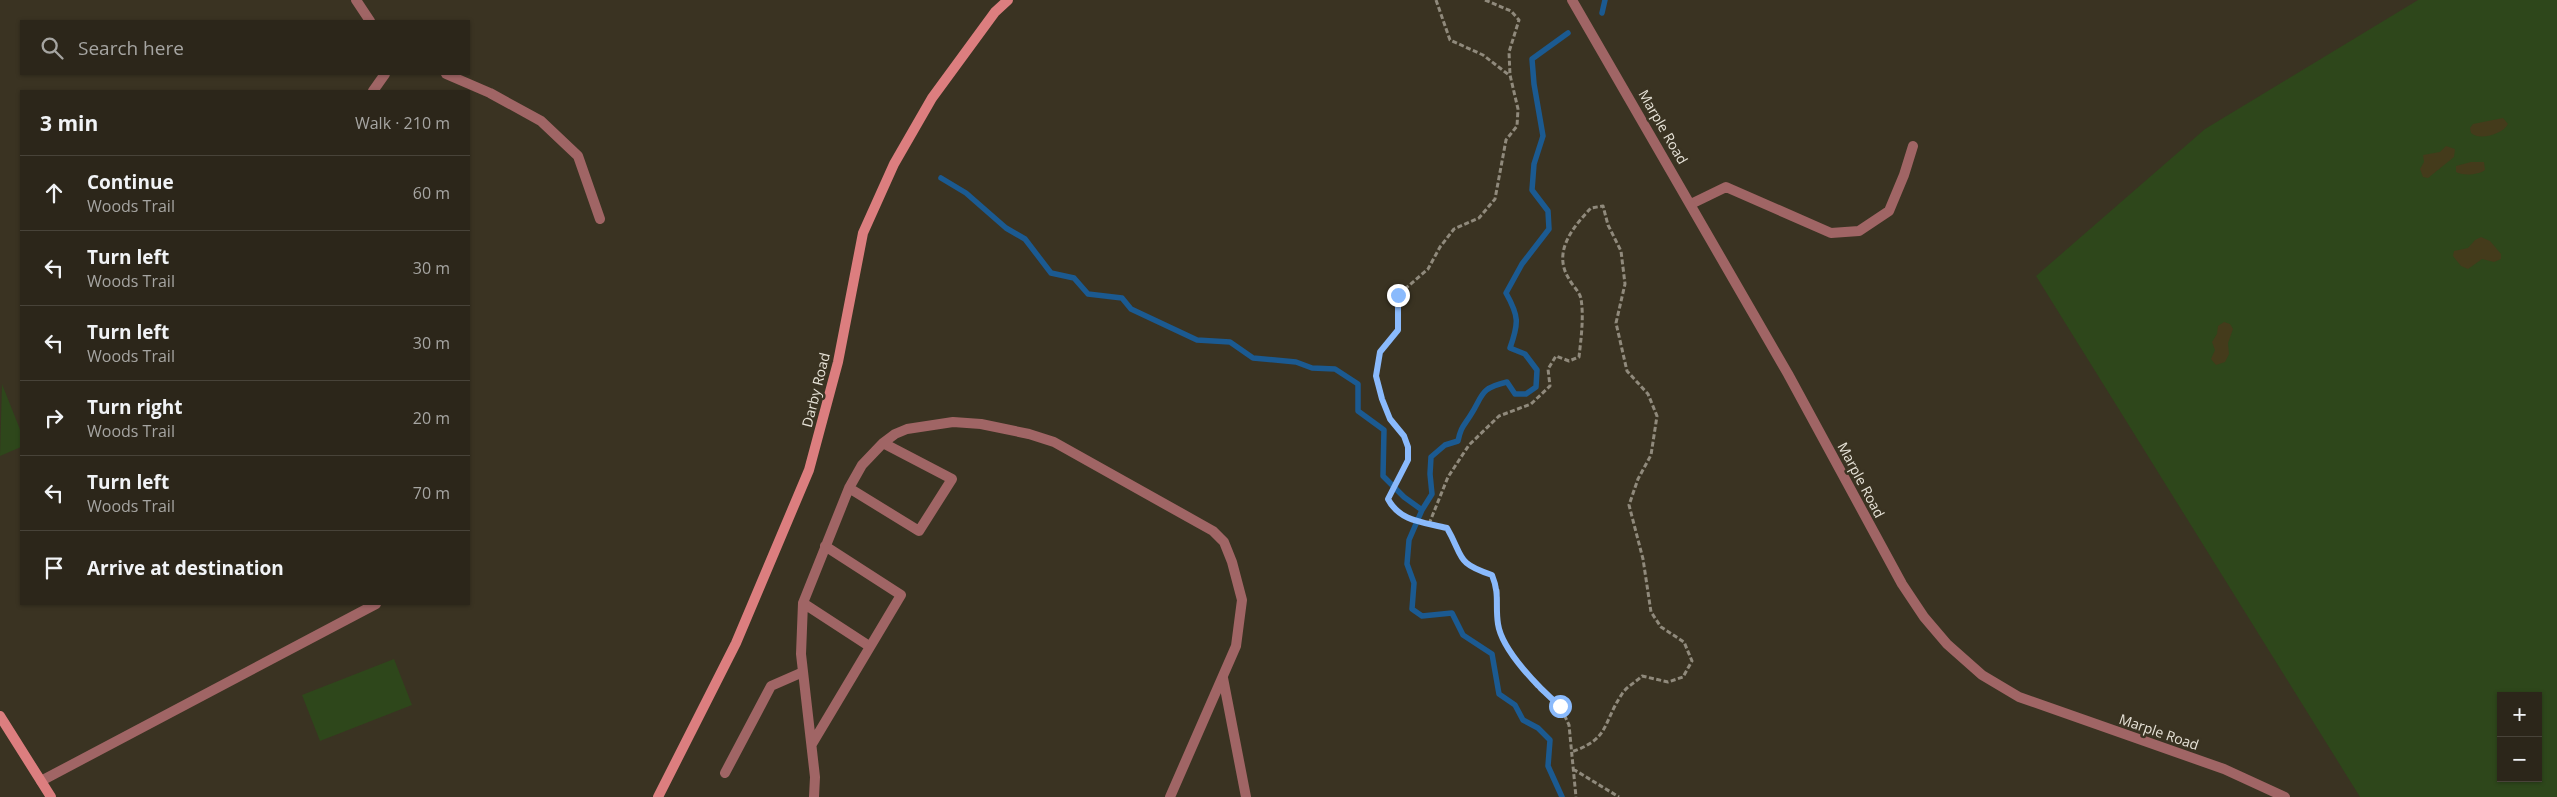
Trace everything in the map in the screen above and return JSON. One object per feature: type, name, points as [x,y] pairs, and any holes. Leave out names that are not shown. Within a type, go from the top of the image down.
[{"type":"main road","name":"Darby Road","points":[[658,797],[736,643],[810,470],[838,362],[863,233],[894,164],[932,98],[995,12],[1008,0]]},
{"type":"main road","points":[[0,716],[52,797]]},
{"type":"street","points":[[356,0],[369,20]]},
{"type":"street","name":"Marple Road","points":[[1572,0],[1788,374],[1902,584],[1924,618],[1966,663],[1998,686],[2019,697],[2224,769],[2285,797]]},
{"type":"street","points":[[374,90],[384,75]]},
{"type":"street","points":[[448,75],[490,93],[541,121],[578,156],[600,219]]},
{"type":"street","points":[[1691,204],[1726,187],[1831,233],[1859,231],[1889,211],[1904,175],[1913,146]]},
{"type":"street","points":[[814,797],[815,777],[812,744],[801,654],[803,603],[849,488],[862,465],[883,443],[907,429],[940,422],[981,424],[1029,434],[1054,442],[1213,531],[1224,542],[1232,562],[1242,600],[1236,646],[1170,797]]},
{"type":"street","points":[[849,488],[919,531],[952,479],[883,443]]},
{"type":"street","points":[[812,744],[901,595],[825,546]]},
{"type":"street","points":[[803,603],[869,646]]},
{"type":"street","points":[[42,781],[374,605]]},
{"type":"street","points":[[725,773],[770,686],[803,672]]},
{"type":"street","points":[[1222,676],[1246,797]]},
{"type":"path","points":[[1436,0],[1450,40],[1483,55],[1510,75]]},
{"type":"path","points":[[1485,0],[1511,11],[1519,20],[1509,52],[1510,75],[1518,109],[1517,126],[1506,140],[1495,199],[1479,218],[1454,229],[1440,247],[1428,269],[1398,295],[1398,330],[1380,352],[1376,376],[1390,419],[1404,436],[1408,447],[1408,460],[1388,499],[1392,507],[1404,518],[1447,528],[1455,542],[1460,557],[1473,569],[1492,575],[1498,590],[1498,625],[1514,657],[1538,688],[1560,706],[1569,725],[1570,752],[1576,797]]},
{"type":"path","points":[[1428,523],[1448,477],[1469,445],[1499,416],[1531,404],[1550,386],[1548,369],[1556,356],[1569,361],[1579,357],[1581,297],[1568,278],[1562,259],[1570,230],[1591,208],[1603,206],[1608,225],[1621,251],[1625,284],[1616,323],[1627,370],[1648,394],[1657,416],[1651,455],[1638,479],[1629,505],[1643,559],[1651,612],[1661,627],[1684,642],[1692,661],[1683,677],[1668,682],[1642,676],[1622,693],[1608,724],[1591,745],[1570,752]]},
{"type":"path","points":[[1573,769],[1619,797]]},
{"type":"green space","points":[[2418,0],[2557,0],[2557,797],[2360,797],[2036,276],[2205,129]]},
{"type":"green space","points":[[2,384],[20,429],[20,447],[0,456]]},
{"type":"green space","points":[[394,659],[412,705],[320,741],[302,695]]},
{"type":"sand","points":[[2503,118],[2508,124],[2501,131],[2485,136],[2471,133],[2470,128],[2473,124]]},
{"type":"sand","points":[[2446,146],[2455,149],[2454,157],[2428,178],[2423,177],[2420,169],[2424,162],[2423,155],[2440,152]]},
{"type":"sand","points":[[2471,162],[2484,162],[2485,170],[2470,174],[2456,172],[2456,166]]},
{"type":"sand","points":[[2481,237],[2490,241],[2501,254],[2501,259],[2494,262],[2482,259],[2468,269],[2461,266],[2453,256],[2454,251],[2468,248],[2475,240]]},
{"type":"sand","points":[[2224,322],[2230,324],[2233,329],[2228,343],[2229,354],[2225,362],[2216,365],[2211,359],[2215,350],[2212,342],[2217,334],[2218,326]]},
{"type":"waterway","points":[[1602,13],[1605,0]]},
{"type":"waterway","points":[[1422,510],[1432,494],[1431,457],[1445,445],[1458,441],[1462,427],[1486,390],[1507,382],[1515,394],[1526,394],[1536,387],[1537,370],[1525,354],[1510,348],[1515,332],[1516,320],[1506,293],[1522,264],[1549,229],[1548,211],[1532,190],[1534,164],[1543,136],[1534,84],[1532,59],[1568,33]]},
{"type":"waterway","points":[[941,178],[966,193],[1006,228],[1025,239],[1051,273],[1074,278],[1088,294],[1122,298],[1131,309],[1197,340],[1230,342],[1253,358],[1296,362],[1312,368],[1335,369],[1358,384],[1358,411],[1384,430],[1383,476],[1404,497],[1422,510],[1409,540],[1407,564],[1414,583],[1412,609],[1422,616],[1452,613],[1463,635],[1492,654],[1499,694],[1515,705],[1523,720],[1538,728],[1550,740],[1548,766],[1562,797]]},
{"type":"route","points":[[1398,295],[1398,330],[1380,352],[1376,376],[1390,419],[1404,436],[1408,447],[1408,460],[1388,499],[1392,507],[1404,518],[1447,528],[1455,542],[1460,557],[1473,569],[1492,575],[1498,590],[1498,625],[1514,657],[1538,688],[1560,706]]}]
